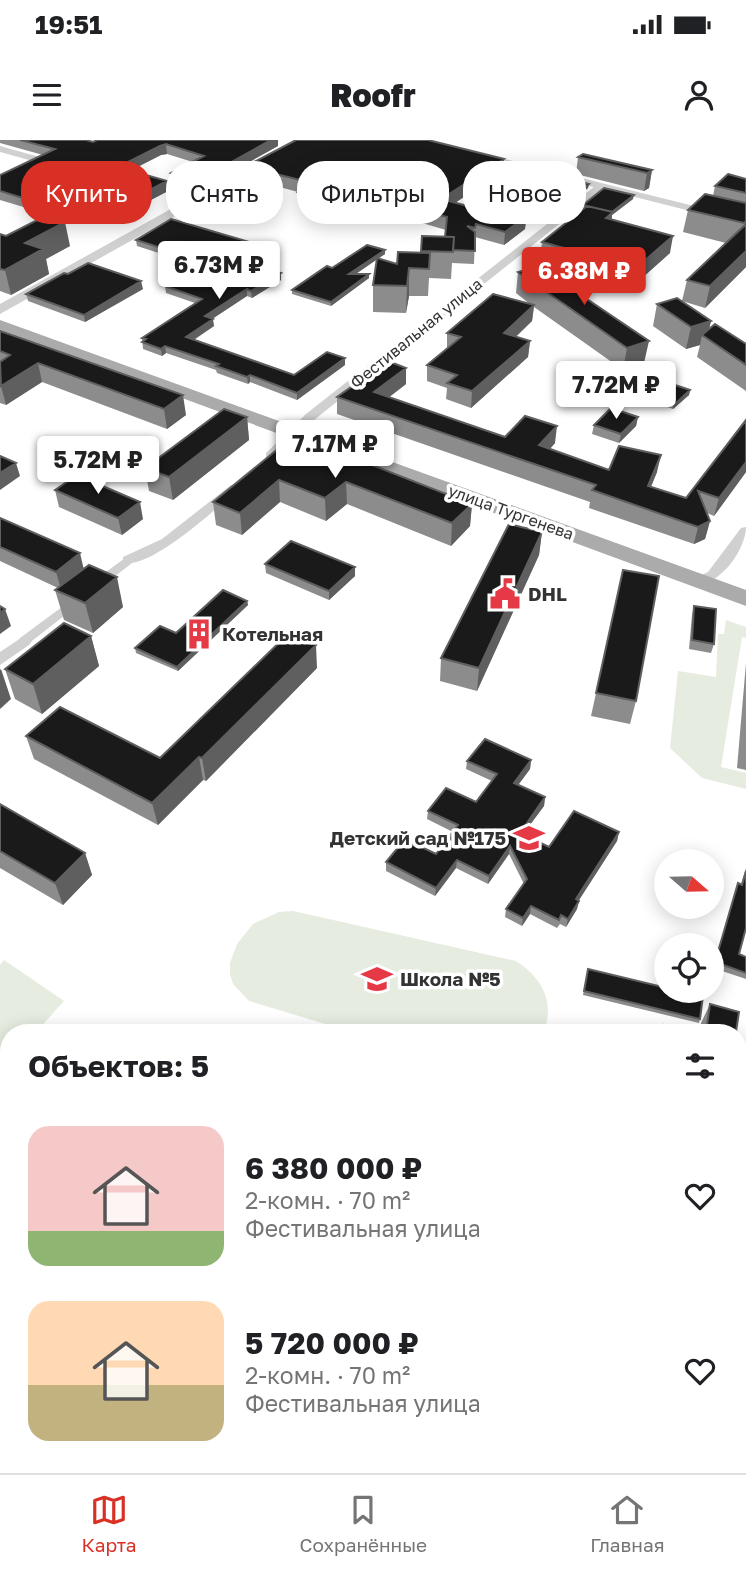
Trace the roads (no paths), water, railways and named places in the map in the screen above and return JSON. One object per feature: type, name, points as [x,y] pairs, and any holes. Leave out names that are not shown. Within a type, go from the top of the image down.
[{"type":"main road","name":"улица Тургенева","points":[[0,317],[297,429]]},
{"type":"main road","name":"улица Тургенева","points":[[0,325],[705,577],[746,598]]},
{"type":"main road","name":"улица Тургенева","points":[[705,577],[746,586]]},
{"type":"street","points":[[0,149],[40,160]]},
{"type":"street","points":[[471,154],[746,222]]},
{"type":"street","name":"Фестивальная улица","points":[[264,462],[286,444],[297,429],[601,186]]},
{"type":"street","points":[[0,310],[166,217]]},
{"type":"street","points":[[0,660],[128,560],[167,542],[243,479]]},
{"type":"street","points":[[705,577],[746,531]]},
{"type":"place","name":"DHL","points":[[505,594]]},
{"type":"place","name":"Котельная","points":[[199,634]]},
{"type":"place","name":"Детский сад №175","points":[[529,838]]},
{"type":"place","name":"Школа №5","points":[[377,979]]}]
